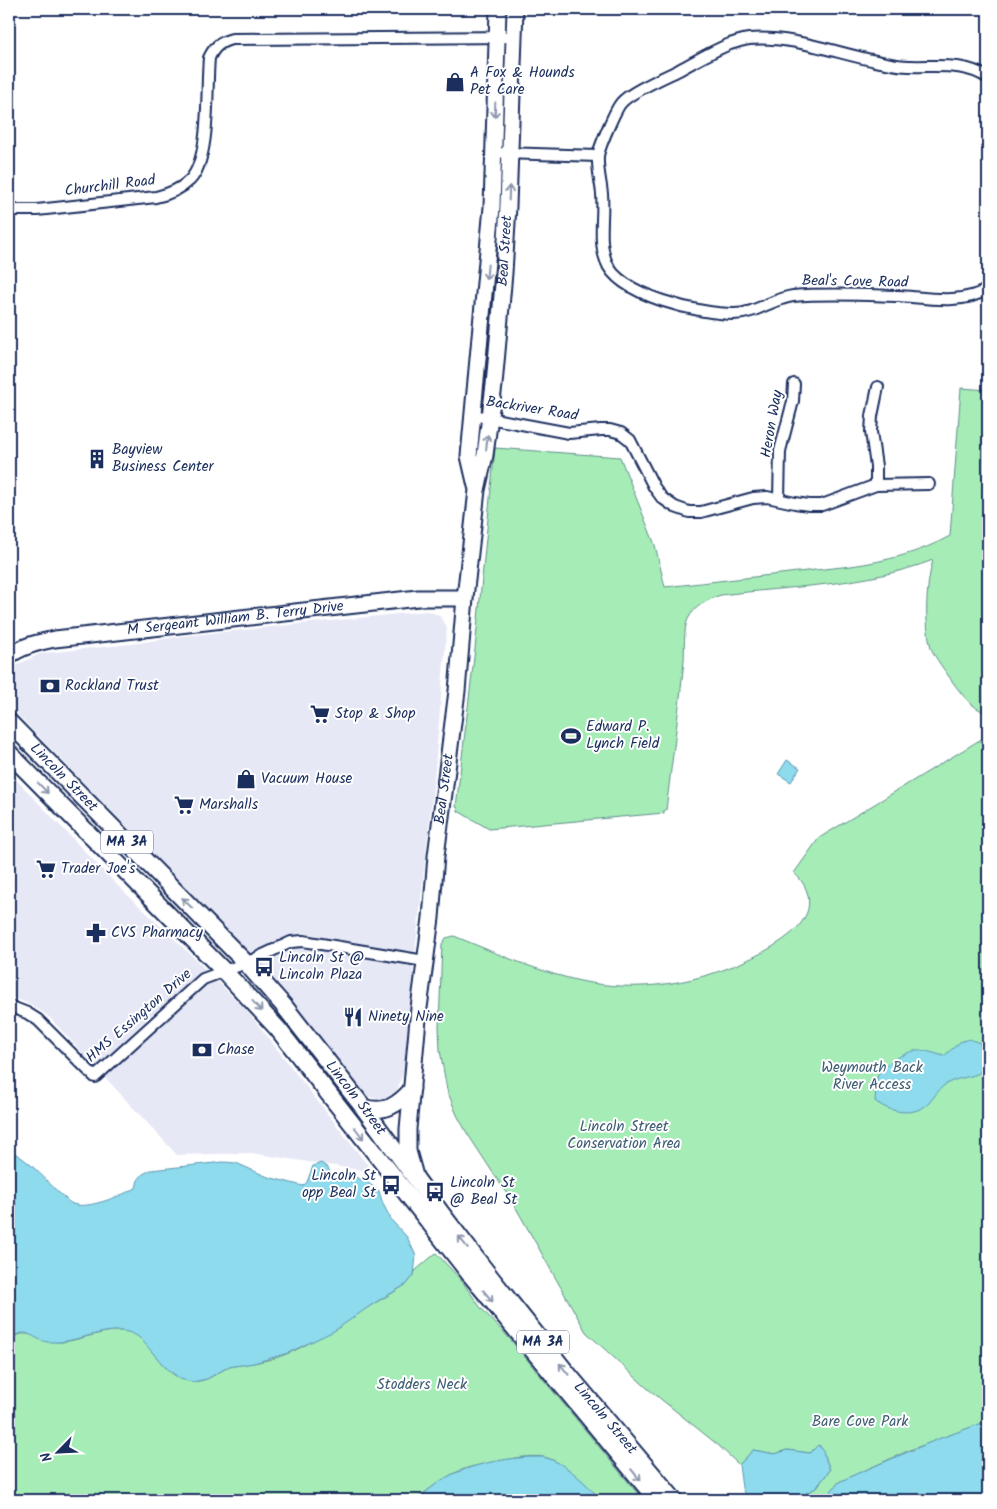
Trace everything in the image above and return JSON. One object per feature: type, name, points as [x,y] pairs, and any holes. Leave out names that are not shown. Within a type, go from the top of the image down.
[{"type":"main road","name":"Lincoln Street","points":[[9,722],[246,963],[284,1006],[363,1107],[491,1278],[566,1372],[674,1500]]},
{"type":"main road","name":"Lincoln Street","points":[[9,753],[251,999],[290,1044],[469,1273],[657,1500]]},
{"type":"street","name":"Beal Street","points":[[477,490],[469,456],[492,207],[498,9]]},
{"type":"street","name":"Beal Street","points":[[417,1180],[408,1151],[412,1089],[436,856],[457,691],[477,490],[486,455],[504,273],[515,9]]},
{"type":"street","name":"Churchill Road","points":[[9,210],[37,210],[156,197],[179,189],[197,170],[202,155],[209,58],[218,44],[225,41],[232,39],[515,37]]},
{"type":"street","name":"Beal's Cove Road","points":[[988,78],[978,71],[950,66],[907,66],[863,59],[799,42],[749,40],[731,43],[645,87],[621,102],[598,156],[602,201],[602,236],[606,263],[624,284],[673,304],[701,310],[736,314],[749,312],[776,300],[791,296],[847,295],[953,299],[972,296],[988,290]]},
{"type":"street","points":[[494,154],[598,156]]},
{"type":"street","name":"Heron Way","points":[[779,499],[780,452],[793,401],[794,384]]},
{"type":"street","points":[[876,485],[876,466],[871,432],[878,387]]},
{"type":"street","name":"Backriver Road","points":[[473,415],[569,434],[601,430],[621,433],[630,440],[654,488],[662,498],[675,508],[689,512],[701,512],[753,498],[767,497],[802,504],[822,505],[876,485],[929,484]]},
{"type":"street","name":"M Sergeant William B. Terry Drive","points":[[9,656],[27,646],[56,639],[409,599],[436,597],[465,598]]},
{"type":"street","name":"HMS Essington Drive","points":[[9,1006],[27,1013],[38,1020],[95,1078],[203,979],[246,963],[292,942],[303,941],[426,961]]},
{"type":"street","points":[[363,1107],[380,1110],[389,1108],[397,1104],[412,1089]]},
{"type":"shaded area","points":[[427,611],[439,615],[447,627],[435,769],[413,972],[406,1063],[395,1093],[390,1097],[380,1099],[368,1097],[364,1094],[276,982],[9,706],[9,669],[39,654],[45,653],[131,644],[183,636]]},
{"type":"shaded area","points":[[9,772],[118,886],[248,1012],[373,1172],[251,1153],[177,1155],[49,1017],[32,1005],[9,996]]},
{"type":"green space","name":"Edward P. Lynch Field","points":[[961,388],[988,390],[988,714],[977,708],[964,696],[931,648],[927,627],[927,604],[933,560],[908,569],[855,580],[721,595],[697,607],[686,623],[680,698],[666,810],[664,810],[664,813],[489,829],[458,811],[456,807],[475,649],[495,448],[620,457],[655,545],[665,587],[851,566],[902,556],[950,536]]},
{"type":"green space","points":[[988,735],[988,1421],[910,1450],[839,1482],[827,1496],[818,1500],[807,1500],[806,1493],[816,1488],[830,1470],[819,1445],[810,1453],[787,1450],[775,1454],[753,1450],[739,1465],[718,1445],[647,1388],[586,1332],[516,1208],[467,1133],[447,1090],[440,1050],[439,1027],[442,944],[446,938],[454,936],[553,974],[590,983],[613,986],[658,985],[680,982],[724,970],[752,958],[777,944],[803,920],[808,908],[808,895],[803,883],[794,873],[819,838]]},
{"type":"green space","name":"Stodders Neck","points":[[436,1253],[461,1280],[481,1308],[510,1339],[643,1500],[601,1500],[566,1468],[550,1459],[533,1456],[467,1468],[440,1482],[415,1500],[9,1500],[9,1341],[15,1336],[27,1334],[54,1342],[61,1342],[109,1332],[127,1331],[143,1339],[174,1374],[182,1379],[198,1381],[208,1379],[230,1367],[276,1358],[306,1345],[407,1284],[415,1271]]},
{"type":"water","points":[[137,9],[175,9],[170,14],[160,10],[147,12]]},
{"type":"water","points":[[787,760],[800,768],[791,782],[778,774]]},
{"type":"water","points":[[969,1039],[980,1043],[982,1050],[981,1072],[948,1083],[940,1089],[929,1103],[910,1112],[895,1111],[875,1101],[876,1083],[879,1073],[891,1061],[910,1052],[920,1050],[944,1056],[960,1042]]},
{"type":"water","points":[[9,1150],[32,1166],[69,1202],[79,1205],[105,1201],[136,1188],[138,1180],[143,1174],[151,1170],[223,1162],[236,1163],[268,1177],[303,1186],[307,1182],[313,1166],[321,1163],[328,1168],[331,1174],[350,1175],[367,1182],[379,1191],[392,1221],[407,1237],[416,1256],[414,1275],[407,1284],[373,1304],[334,1331],[288,1353],[254,1363],[228,1367],[207,1379],[193,1382],[180,1379],[164,1366],[141,1339],[123,1331],[113,1331],[59,1342],[47,1342],[24,1333],[15,1336],[9,1341]]},
{"type":"water","points":[[988,1421],[988,1500],[818,1500],[827,1496],[839,1482],[856,1474],[938,1439]]},
{"type":"water","points":[[818,1445],[822,1449],[830,1470],[816,1488],[806,1493],[807,1500],[747,1500],[742,1488],[739,1465],[753,1450],[775,1454],[787,1450],[810,1453]]},
{"type":"water","points":[[542,1457],[558,1463],[582,1481],[601,1500],[415,1500],[450,1475],[495,1461]]},
{"type":"place","name":"A Fox & Hounds Pet Care","points":[[455,82]]},
{"type":"place","name":"Bayview Business Center","points":[[97,459]]},
{"type":"place","name":"Rockland Trust","points":[[50,686]]},
{"type":"place","name":"Stop & Shop","points":[[320,714]]},
{"type":"place","name":"Edward P. Lynch Field","points":[[571,736]]},
{"type":"place","name":"Vacuum House","points":[[246,779]]},
{"type":"place","name":"Marshalls","points":[[184,805]]},
{"type":"place","name":"Trader Joe's","points":[[46,869]]},
{"type":"place","name":"CVS Pharmacy","points":[[96,933]]},
{"type":"place","name":"Lincoln St @ Lincoln Plaza","points":[[264,967]]},
{"type":"place","name":"Ninety Nine","points":[[353,1017]]},
{"type":"place","name":"Chase","points":[[202,1050]]},
{"type":"place","name":"Lincoln St opp Beal St","points":[[391,1185]]},
{"type":"place","name":"Lincoln St @ Beal St","points":[[435,1192]]},
{"type":"park label","name":"Weymouth Back River Access","points":[[872,1076]]},
{"type":"park label","name":"Lincoln Street Conservation Area","points":[[624,1136]]},
{"type":"park label","name":"Bare Cove Park","points":[[860,1422]]}]
